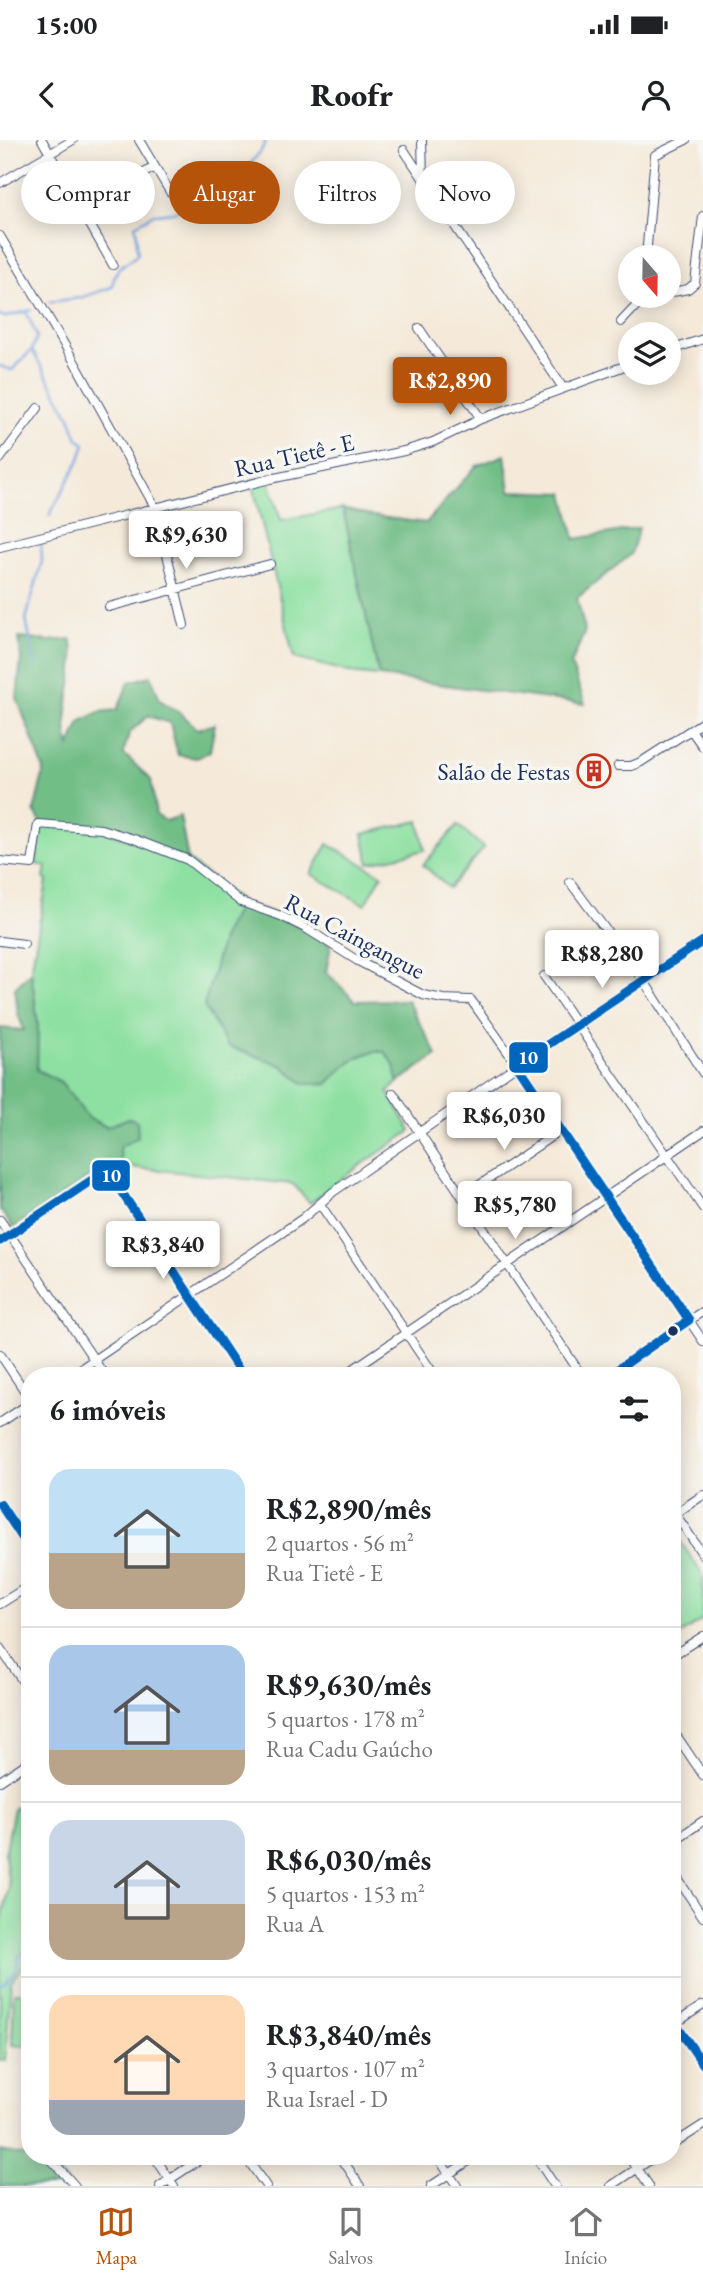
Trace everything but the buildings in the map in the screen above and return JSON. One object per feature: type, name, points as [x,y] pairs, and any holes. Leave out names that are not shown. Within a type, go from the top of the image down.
[{"type":"street","points":[[42,140],[54,161]]},
{"type":"street","points":[[0,183],[73,140]]},
{"type":"street","points":[[139,140],[151,161]]},
{"type":"street","points":[[422,140],[423,161]]},
{"type":"street","points":[[647,245],[655,155],[686,140]]},
{"type":"street","points":[[404,150],[415,167]]},
{"type":"street","points":[[155,169],[169,190]]},
{"type":"street","points":[[688,289],[695,283],[701,268],[703,216]]},
{"type":"street","points":[[90,224],[113,265]]},
{"type":"street","points":[[453,224],[563,388]]},
{"type":"street","points":[[0,236],[156,509],[184,625]]},
{"type":"street","points":[[681,291],[703,285]]},
{"type":"street","points":[[622,322],[634,308]]},
{"type":"street","points":[[419,328],[481,419]]},
{"type":"street","points":[[681,347],[703,339]]},
{"type":"street","name":"Rua Tietê - E","points":[[0,548],[315,468],[404,451],[433,442],[481,419],[618,369]]},
{"type":"street","points":[[0,459],[38,408]]},
{"type":"street","points":[[109,607],[270,564]]},
{"type":"street","points":[[618,766],[631,766],[641,762],[703,722]]},
{"type":"street","points":[[691,730],[703,747]]},
{"type":"street","name":"Rua Caingangue","points":[[0,861],[32,864],[38,824],[101,829],[188,860],[241,902],[281,916],[307,929],[358,961],[423,995],[471,1000],[703,1341]]},
{"type":"street","points":[[570,883],[644,981],[703,1073]]},
{"type":"street","points":[[0,941],[24,944]]},
{"type":"street","points":[[83,1367],[302,1219],[333,1192],[517,1065],[703,941]]},
{"type":"street","points":[[544,976],[703,1208]]},
{"type":"street","points":[[393,1093],[576,1367]]},
{"type":"street","points":[[462,1197],[561,1130]]},
{"type":"street","points":[[355,1367],[703,1131]]},
{"type":"street","points":[[0,1241],[107,1170],[237,1367]]},
{"type":"street","points":[[320,1204],[429,1367]]},
{"type":"street","points":[[0,1220],[99,1367]]},
{"type":"street","points":[[620,1367],[703,1311]]},
{"type":"street","points":[[0,1354],[21,1387]]},
{"type":"street","points":[[0,1423],[21,1408]]},
{"type":"street","points":[[681,1508],[703,1495]]},
{"type":"street","points":[[0,1504],[21,1536]]},
{"type":"street","points":[[681,1524],[703,1555]]},
{"type":"street","points":[[0,1604],[21,1591]]},
{"type":"street","points":[[681,1651],[703,1636]]},
{"type":"street","points":[[0,1648],[21,1679]]},
{"type":"street","points":[[681,1742],[703,1775]]},
{"type":"street","points":[[0,1781],[21,1767]]},
{"type":"street","points":[[681,1836],[703,1821]]},
{"type":"street","points":[[681,1883],[703,1916]]},
{"type":"street","points":[[681,2018],[703,2005]]},
{"type":"street","points":[[681,2034],[703,2064]]},
{"type":"street","points":[[681,2139],[703,2124]]},
{"type":"street","points":[[56,2165],[75,2186]]},
{"type":"street","points":[[160,2165],[172,2183]]},
{"type":"street","points":[[160,2186],[172,2183],[194,2165]]},
{"type":"street","points":[[251,2165],[266,2186]]},
{"type":"street","points":[[346,2165],[360,2186]]},
{"type":"street","points":[[443,2165],[457,2186]]},
{"type":"street","points":[[431,2186],[462,2165]]},
{"type":"street","points":[[541,2165],[555,2186]]},
{"type":"street","points":[[635,2165],[649,2186]]},
{"type":"street","points":[[611,2186],[643,2165]]},
{"type":"green space","points":[[505,455],[510,491],[564,493],[575,539],[639,528],[631,554],[577,598],[585,631],[571,664],[585,704],[379,676],[343,509],[426,523],[476,466]]},
{"type":"green space","points":[[269,481],[281,520],[343,509],[379,676],[357,674],[294,658],[253,486]]},
{"type":"green space","points":[[19,638],[50,641],[71,639],[73,667],[66,721],[70,746],[80,722],[99,712],[117,710],[129,682],[151,676],[160,700],[198,729],[215,724],[210,751],[197,758],[178,755],[170,723],[148,716],[130,732],[123,753],[151,780],[156,815],[166,821],[180,816],[188,860],[101,829],[42,824],[34,811],[44,770],[17,698],[21,659]]},
{"type":"green space","points":[[419,821],[425,850],[369,863],[363,834]]},
{"type":"green space","points":[[42,824],[101,829],[188,860],[241,902],[224,933],[215,969],[227,1046],[281,1065],[305,1084],[327,1084],[360,1057],[368,1053],[385,1052],[394,1065],[398,1082],[388,1092],[411,1131],[310,1203],[293,1184],[121,1166],[119,1147],[129,1118],[107,1127],[88,1118],[61,1082],[37,1070],[38,1025],[31,971],[47,881],[44,878],[46,866],[36,864]]},
{"type":"green space","points":[[458,825],[484,848],[449,888],[423,865]]},
{"type":"green space","points":[[328,844],[382,875],[365,905],[311,874]]},
{"type":"green space","points":[[241,902],[281,916],[331,945],[326,972],[355,1001],[407,1000],[437,1055],[398,1082],[394,1065],[385,1052],[376,1052],[353,1060],[327,1084],[305,1084],[281,1065],[227,1046],[204,1006],[224,933]]},
{"type":"green space","points":[[31,971],[38,1025],[37,1070],[61,1082],[88,1118],[106,1127],[129,1118],[137,1121],[138,1137],[120,1147],[121,1166],[105,1167],[13,1228],[0,1210],[0,1028],[24,1030],[18,1014],[15,988]]},
{"type":"green space","points":[[681,1542],[703,1575],[703,1619],[681,1634]]},
{"type":"green space","points":[[14,1808],[21,1808],[21,1969],[11,1982],[5,2060],[0,2060],[0,1930],[9,1888],[5,1854]]},
{"type":"green space","points":[[14,1992],[21,1992],[21,2046],[12,2045]]},
{"type":"green space","points":[[0,2151],[21,2155],[21,2165],[50,2165],[70,2186],[0,2186]]},
{"type":"waterway","points":[[49,302],[80,298],[112,287],[118,270],[138,254],[135,225],[154,214],[174,212],[194,200],[219,196],[261,151],[266,140]]},
{"type":"waterway","points":[[0,315],[5,317],[31,310]]},
{"type":"waterway","points":[[26,312],[37,336],[32,350],[70,417],[78,439],[85,444],[80,459],[49,516]]},
{"type":"waterway","points":[[0,366],[12,370],[32,350]]},
{"type":"waterway","points":[[35,665],[26,619],[42,561],[41,544]]},
{"type":"waterway","points":[[0,1984],[3,1985],[16,1971],[21,1955]]},
{"type":"transit line","name":"10","points":[[621,1367],[689,1320],[517,1065],[703,941]]},
{"type":"transit line","name":"10","points":[[0,1241],[107,1170],[237,1367]]},
{"type":"transit line","name":"10","points":[[0,1504],[21,1536]]},
{"type":"transit line","name":"10","points":[[681,2032],[703,2064]]},
{"type":"place","name":"Salão de Festas","points":[[594,771]]}]
